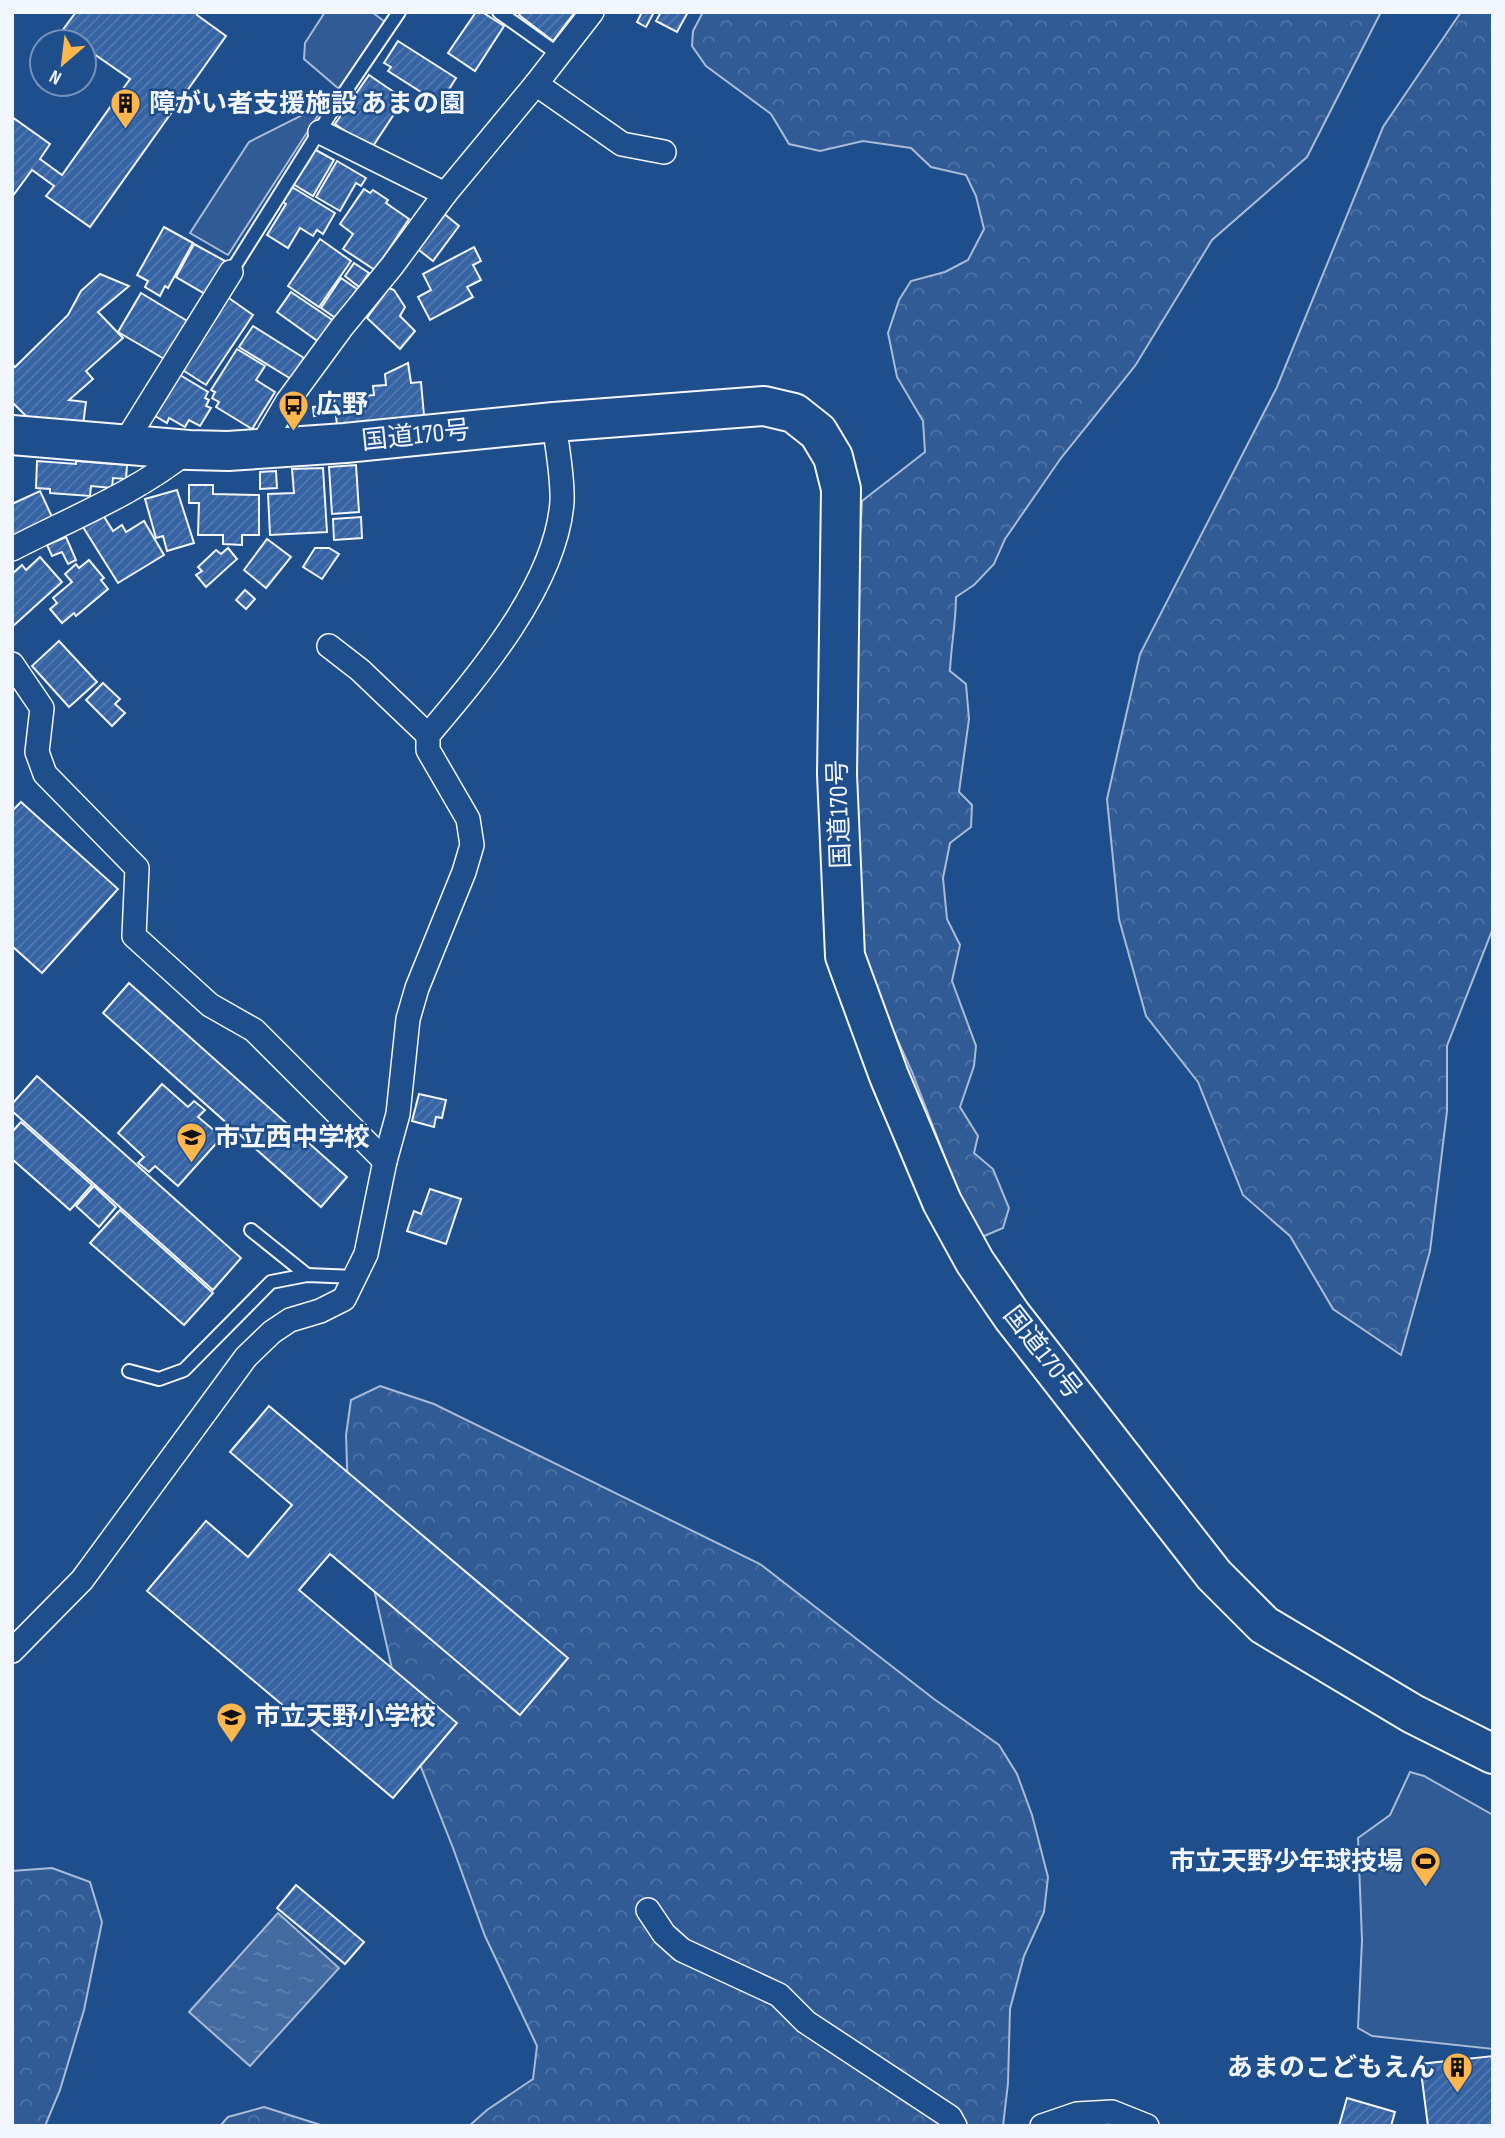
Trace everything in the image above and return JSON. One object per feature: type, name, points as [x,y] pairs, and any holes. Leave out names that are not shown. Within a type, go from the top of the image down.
[{"type":"highway","name":"国道170号","points":[[12,435],[189,450],[260,448],[764,406],[794,413],[818,432],[833,457],[841,489],[837,774],[845,956],[889,1076],[942,1202],[975,1262],[1012,1316],[1214,1575],[1255,1617],[1264,1625],[1413,1714],[1493,1754]]},
{"type":"street","points":[[260,448],[287,402],[341,327],[592,12]]},
{"type":"street","points":[[536,84],[622,144],[664,152]]},
{"type":"street","points":[[320,132],[445,194]]},
{"type":"street","points":[[124,444],[231,272]]},
{"type":"street","points":[[12,1651],[82,1580],[246,1357],[272,1332],[290,1320],[320,1311],[344,1299],[366,1254],[385,1161],[398,1114],[408,1019],[417,988],[464,872],[472,845],[468,819],[428,750],[428,735],[524,609],[555,541],[562,501],[554,422]]},
{"type":"street","points":[[12,549],[146,481],[189,450]]},
{"type":"street","points":[[329,646],[370,679],[428,735]]},
{"type":"street","points":[[12,664],[42,708],[37,751],[45,774],[136,868],[134,936],[210,1005],[254,1030],[385,1161]]},
{"type":"street","points":[[648,1910],[664,1934],[682,1950],[779,1995],[806,2022],[950,2117],[955,2126]]},
{"type":"street","points":[[1042,2126],[1077,2115],[1112,2112],[1147,2126]]},
{"type":"lane","points":[[231,272],[399,12]]},
{"type":"lane","points":[[499,12],[558,54]]},
{"type":"lane","points":[[251,1230],[307,1275]]},
{"type":"lane","points":[[129,1371],[159,1379],[184,1370],[271,1282],[307,1275],[355,1277]]},
{"type":"shaded area","points":[[325,12],[372,12],[385,22],[339,89],[304,59],[305,43]]},
{"type":"shaded area","points":[[326,103],[228,255],[190,233],[249,142]]},
{"type":"shaded area","name":"市立天野少年球技場","points":[[1410,1772],[1424,1776],[1493,1815],[1493,2049],[1372,2036],[1358,2028],[1362,1940],[1358,1838],[1390,1815]]},
{"type":"green space","points":[[703,12],[1381,12],[1307,157],[1212,240],[1135,366],[1061,458],[1005,539],[994,564],[974,585],[956,597],[950,671],[966,684],[969,719],[959,792],[972,805],[971,827],[950,843],[943,878],[947,919],[960,945],[952,981],[976,1046],[974,1066],[960,1107],[978,1136],[974,1153],[993,1169],[1009,1208],[1003,1228],[982,1237],[972,1228],[912,1072],[863,963],[850,811],[862,501],[925,452],[923,421],[897,377],[888,333],[899,300],[911,281],[945,272],[968,260],[984,229],[976,196],[966,175],[931,167],[911,148],[863,141],[820,151],[789,144],[771,114],[706,66],[692,46],[693,31]]},
{"type":"green space","points":[[1461,12],[1493,12],[1493,928],[1447,1046],[1447,1111],[1430,1251],[1401,1355],[1333,1309],[1290,1236],[1243,1195],[1198,1082],[1146,1016],[1119,919],[1107,799],[1140,654],[1277,387],[1383,127]]},
{"type":"green space","points":[[380,1386],[434,1404],[760,1564],[934,1699],[999,1745],[1017,1774],[1032,1815],[1048,1877],[1044,1912],[1024,1956],[1010,2009],[1008,2083],[1003,2126],[469,2126],[487,2110],[533,2079],[537,2046],[485,1936],[415,1752],[392,1669],[369,1567],[348,1495],[346,1435],[351,1400]]},
{"type":"green space","points":[[52,1868],[90,1882],[102,1922],[84,2010],[60,2090],[45,2126],[12,2126],[12,1871]]},
{"type":"green space","points":[[264,2107],[324,2126],[220,2126],[228,2117]]},
{"type":"water","points":[[278,1913],[339,1968],[250,2066],[189,2012]]},
{"type":"building","name":"障がい者支援施設 あまの園","points":[[76,12],[197,12],[197,15],[226,36],[90,227],[46,196],[54,186],[32,170],[12,197],[12,117],[50,144],[40,159],[62,175],[130,79],[98,57],[98,28],[64,28]]},
{"type":"building","points":[[476,12],[482,12],[504,26],[475,71],[448,53]]},
{"type":"building","points":[[521,12],[575,12],[553,41],[519,15]]},
{"type":"building","points":[[642,12],[654,12],[646,27],[637,22]]},
{"type":"building","points":[[661,12],[688,12],[677,32],[656,21]]},
{"type":"building","points":[[398,41],[456,78],[440,104],[388,71],[391,67],[384,63]]},
{"type":"building","points":[[369,75],[404,99],[371,149],[335,124]]},
{"type":"building","points":[[314,149],[334,160],[313,196],[293,184]]},
{"type":"building","points":[[337,161],[366,178],[361,186],[356,183],[340,211],[316,197]]},
{"type":"building","points":[[292,187],[335,213],[323,234],[317,230],[313,236],[300,228],[288,248],[267,235],[286,204],[283,202]]},
{"type":"building","points":[[364,189],[370,193],[373,190],[388,200],[386,203],[409,219],[375,270],[343,249],[353,234],[340,224]]},
{"type":"building","points":[[442,212],[459,226],[433,261],[415,247]]},
{"type":"building","points":[[164,227],[193,243],[168,288],[165,286],[160,296],[145,287],[148,281],[137,275]]},
{"type":"building","points":[[320,239],[351,261],[319,307],[288,286]]},
{"type":"building","points":[[194,244],[225,261],[207,295],[176,277]]},
{"type":"building","points":[[474,247],[481,261],[473,265],[481,280],[467,287],[473,297],[430,320],[418,297],[431,290],[423,274]]},
{"type":"building","points":[[354,263],[369,273],[359,287],[345,276]]},
{"type":"building","points":[[100,274],[129,286],[98,312],[123,338],[86,371],[93,379],[69,400],[86,402],[83,425],[29,419],[12,402],[12,364],[15,367],[68,315],[81,291]]},
{"type":"building","points":[[341,278],[357,289],[337,319],[321,308]]},
{"type":"building","points":[[389,288],[394,290],[405,307],[400,316],[415,331],[400,349],[367,318]]},
{"type":"building","points":[[291,292],[334,321],[319,342],[277,312]]},
{"type":"building","points":[[141,293],[189,322],[166,360],[118,332]]},
{"type":"building","points":[[226,296],[253,315],[206,385],[178,367]]},
{"type":"building","points":[[253,326],[304,358],[291,379],[239,347]]},
{"type":"building","points":[[237,349],[265,366],[256,380],[275,392],[252,429],[216,407],[219,402],[212,398],[215,392],[211,390]]},
{"type":"building","points":[[408,363],[411,383],[421,382],[424,416],[337,425],[334,398],[374,395],[373,386],[386,385],[385,374]]},
{"type":"building","points":[[180,375],[208,392],[205,398],[209,400],[206,406],[211,408],[200,426],[189,420],[185,427],[169,418],[167,423],[155,416]]},
{"type":"building","points":[[327,406],[328,414],[314,416],[313,407]]},
{"type":"building","points":[[37,461],[127,465],[126,479],[113,478],[112,488],[91,486],[90,496],[50,493],[50,489],[36,488]]},
{"type":"building","points":[[356,465],[359,512],[332,514],[329,467]]},
{"type":"building","points":[[323,468],[327,532],[270,535],[268,494],[294,493],[292,469]]},
{"type":"building","points":[[276,471],[277,488],[260,489],[260,472]]},
{"type":"building","points":[[189,485],[213,485],[213,494],[259,495],[259,535],[242,535],[242,545],[223,544],[223,535],[198,535],[199,503],[189,503]]},
{"type":"building","points":[[177,490],[194,543],[167,551],[163,536],[156,538],[145,499]]},
{"type":"building","points":[[40,491],[53,519],[12,538],[12,504]]},
{"type":"building","points":[[103,515],[113,531],[122,525],[126,532],[144,521],[164,555],[118,583],[83,527]]},
{"type":"building","points":[[361,517],[362,538],[334,540],[333,519]]},
{"type":"building","points":[[66,537],[76,560],[68,564],[62,552],[52,556],[47,545]]},
{"type":"building","points":[[267,539],[291,557],[266,588],[244,570]]},
{"type":"building","points":[[228,548],[237,559],[206,587],[196,575],[202,571],[198,567],[216,550],[221,554]]},
{"type":"building","points":[[315,548],[329,548],[339,554],[322,579],[303,567]]},
{"type":"building","points":[[40,557],[62,582],[12,627],[12,574],[22,565],[26,570]]},
{"type":"building","points":[[89,560],[104,578],[101,580],[108,589],[76,616],[74,613],[62,623],[50,609],[57,603],[53,598],[72,582],[65,574],[76,564],[79,568]]},
{"type":"building","points":[[245,590],[255,599],[246,609],[236,600]]},
{"type":"building","points":[[59,641],[97,682],[69,707],[32,666]]},
{"type":"building","points":[[103,683],[120,699],[115,704],[125,713],[112,726],[86,700]]},
{"type":"building","points":[[21,802],[118,889],[42,973],[12,946],[12,811]]},
{"type":"building","points":[[129,983],[347,1177],[321,1207],[103,1013]]},
{"type":"building","points":[[37,1076],[241,1258],[213,1290],[12,1111],[12,1104]]},
{"type":"building","points":[[162,1084],[188,1107],[194,1101],[205,1110],[198,1117],[222,1137],[178,1186],[155,1166],[149,1172],[138,1163],[144,1157],[118,1133]]},
{"type":"building","points":[[419,1094],[446,1100],[442,1118],[436,1117],[434,1127],[412,1121]]},
{"type":"building","points":[[21,1122],[92,1185],[70,1210],[12,1159],[12,1132]]},
{"type":"building","points":[[94,1186],[116,1207],[99,1227],[76,1206]]},
{"type":"building","points":[[430,1189],[461,1199],[446,1244],[407,1231],[414,1211],[421,1214]]},
{"type":"building","points":[[120,1210],[213,1293],[184,1325],[90,1243]]},
{"type":"building","points":[[269,1406],[568,1658],[520,1715],[330,1554],[299,1590],[457,1723],[393,1798],[147,1591],[206,1521],[248,1557],[292,1505],[230,1452]]},
{"type":"building","points":[[296,1885],[364,1942],[345,1964],[277,1908]]},
{"type":"building","name":"あまのこどもえん","points":[[1493,2056],[1493,2126],[1428,2126],[1420,2064]]},
{"type":"building","points":[[1347,2098],[1395,2112],[1391,2126],[1339,2126]]},
{"type":"place","name":"障がい者支援施設 あまの園","points":[[126,131]]},
{"type":"place","name":"広野","points":[[293,432]]},
{"type":"place","name":"市立西中学校","points":[[191,1165]]},
{"type":"place","name":"市立天野小学校","points":[[231,1744]]},
{"type":"place","name":"市立天野少年球技場","points":[[1426,1889]]},
{"type":"place","name":"あまのこどもえん","points":[[1458,2095]]}]
